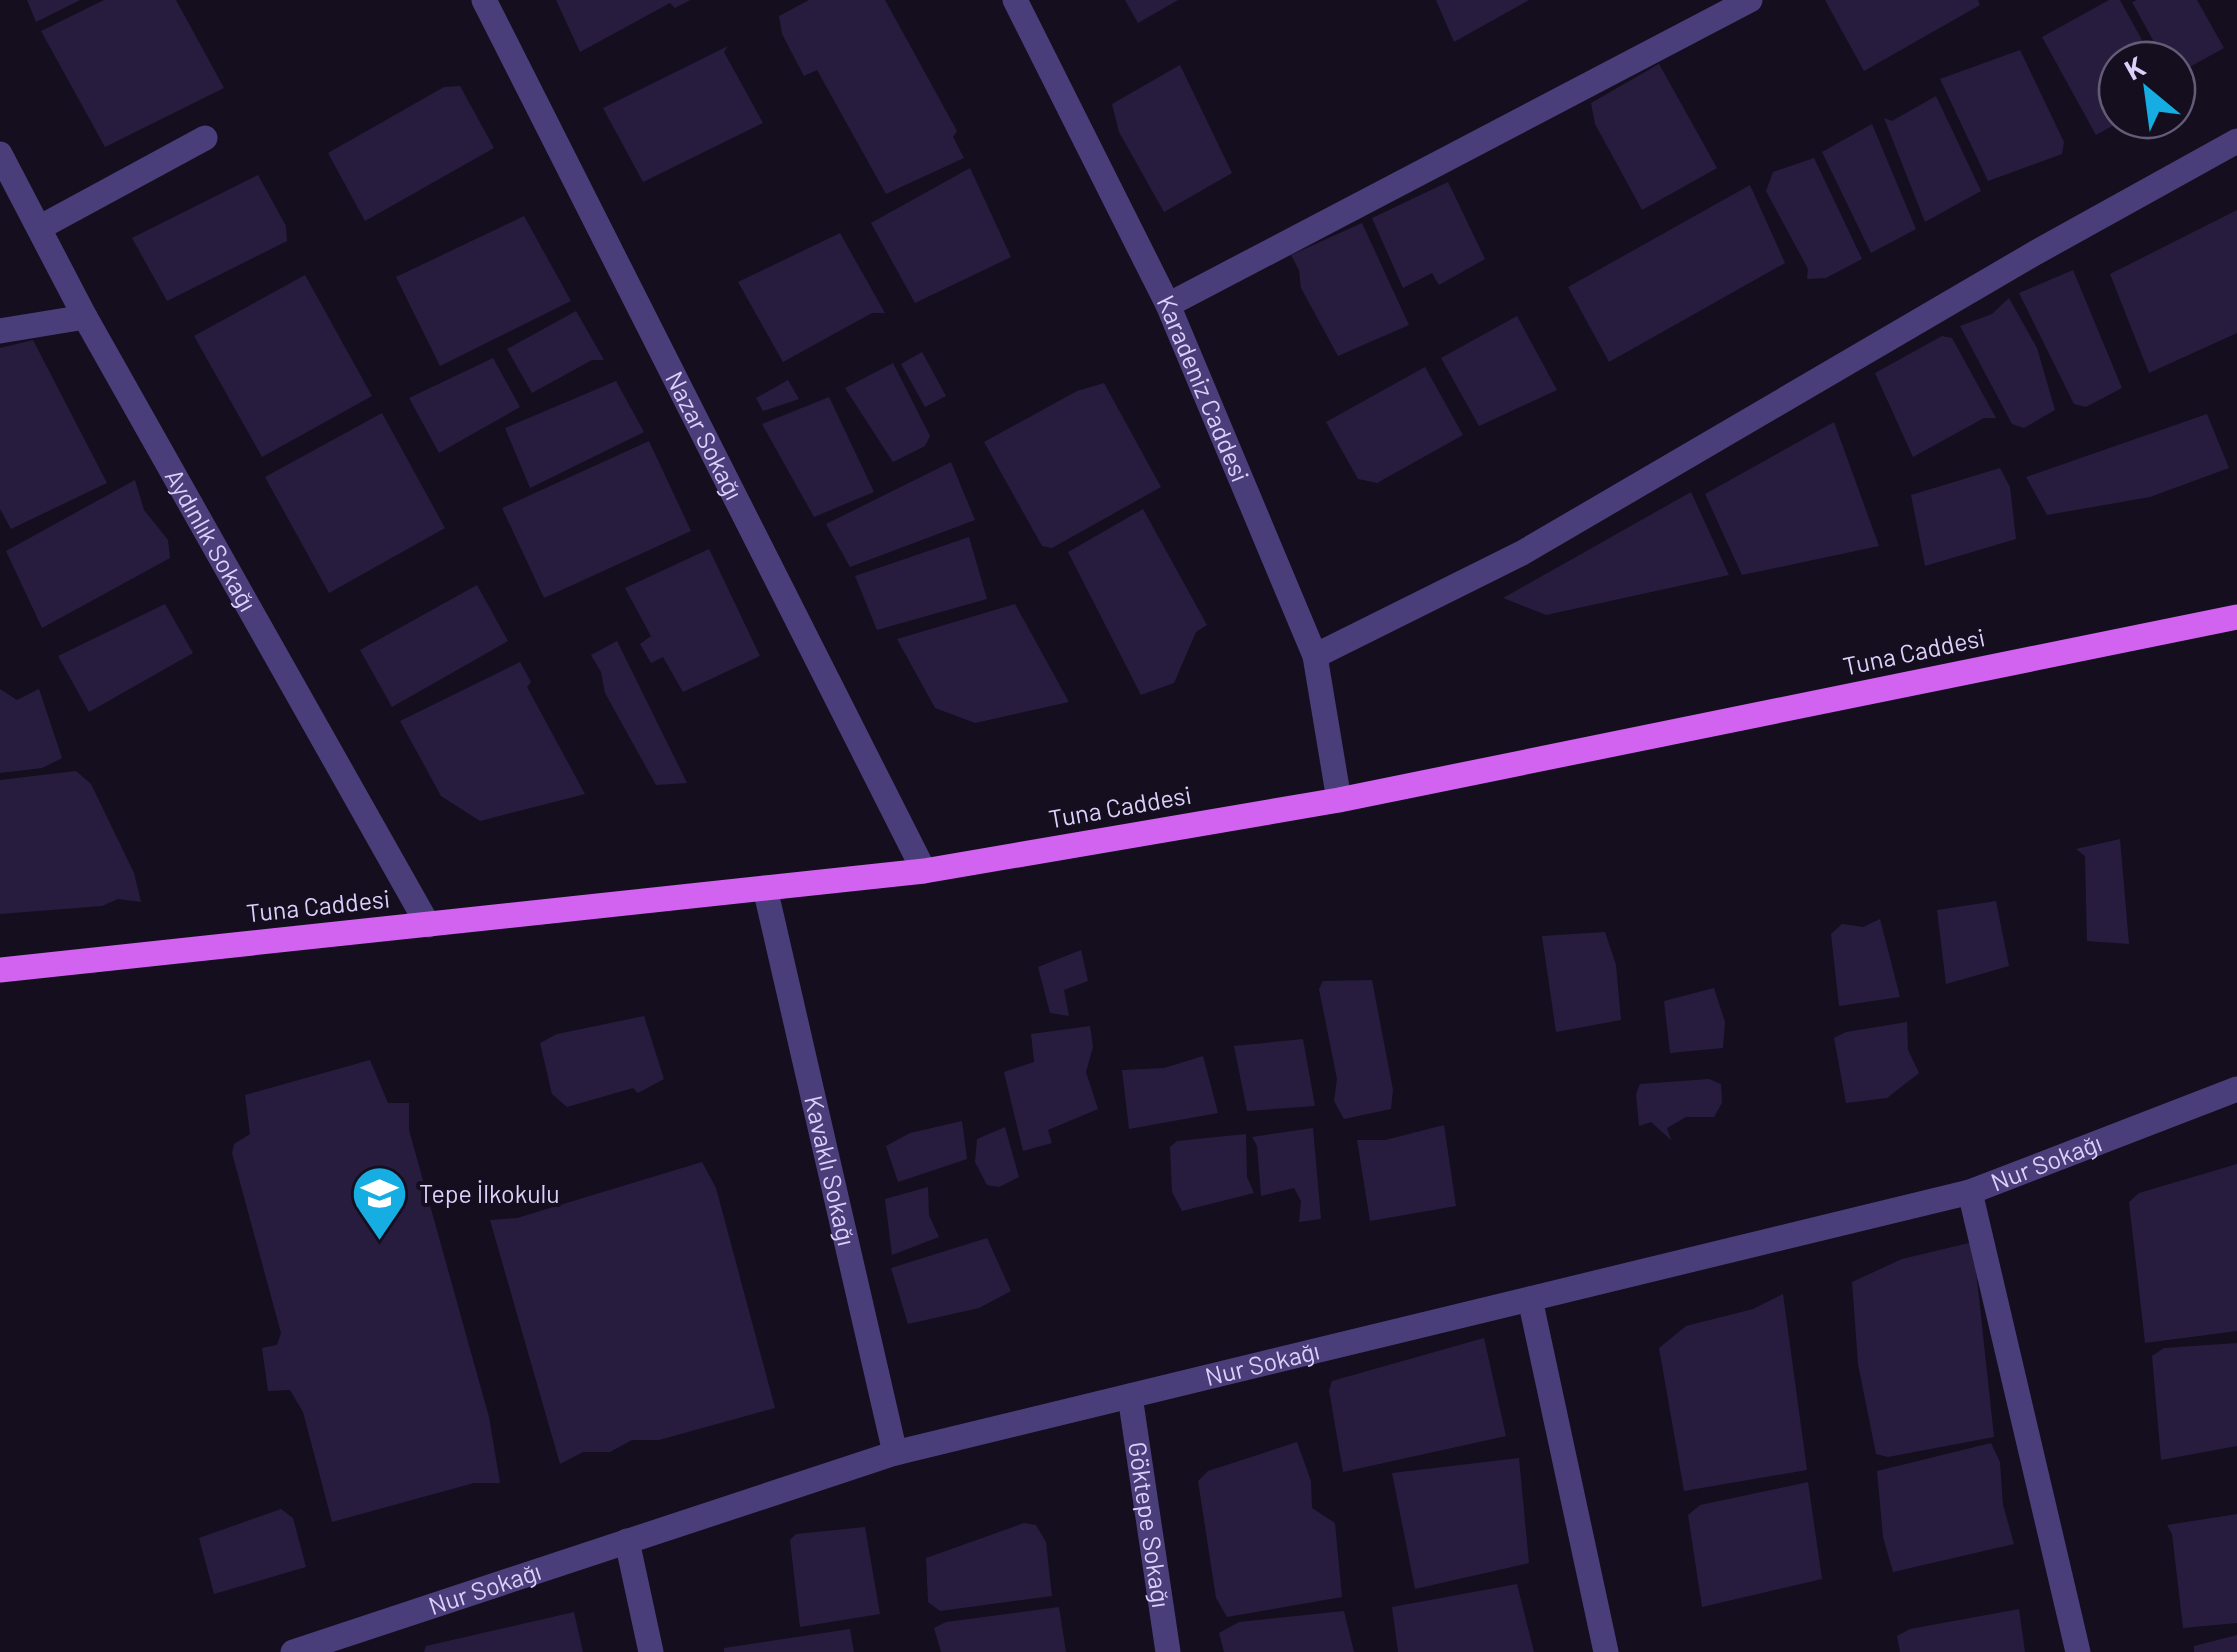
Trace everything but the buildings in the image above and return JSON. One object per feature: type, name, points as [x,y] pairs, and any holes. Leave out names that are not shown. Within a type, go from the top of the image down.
[{"type":"main road","name":"Tuna Caddesi","points":[[0,970],[924,871],[1339,800],[2237,617]]},
{"type":"street","name":"Nazar Sokağı","points":[[484,0],[924,871]]},
{"type":"street","name":"Karadeniz Caddesi","points":[[1014,0],[1168,305],[1315,656],[1339,800]]},
{"type":"street","points":[[1168,305],[1750,0]]},
{"type":"street","points":[[39,228],[204,138]]},
{"type":"street","points":[[1315,656],[1522,553],[2035,253],[2237,141]]},
{"type":"street","name":"Aydınlık Sokağı","points":[[0,154],[86,317],[428,925]]},
{"type":"street","points":[[0,331],[86,317]]},
{"type":"street","name":"Kavaklı Sokağı","points":[[765,888],[895,1452]]},
{"type":"street","name":"Nur Sokağı","points":[[292,1652],[895,1452],[1970,1192],[2237,1089]]},
{"type":"street","points":[[1970,1192],[2078,1652]]},
{"type":"street","points":[[1530,1299],[1606,1652]]},
{"type":"street","name":"Göktepe Sokağı","points":[[1130,1396],[1168,1652]]},
{"type":"street","points":[[627,1541],[651,1652]]},
{"type":"place","name":"Tepe İlkokulu","points":[[380,1243]]}]
